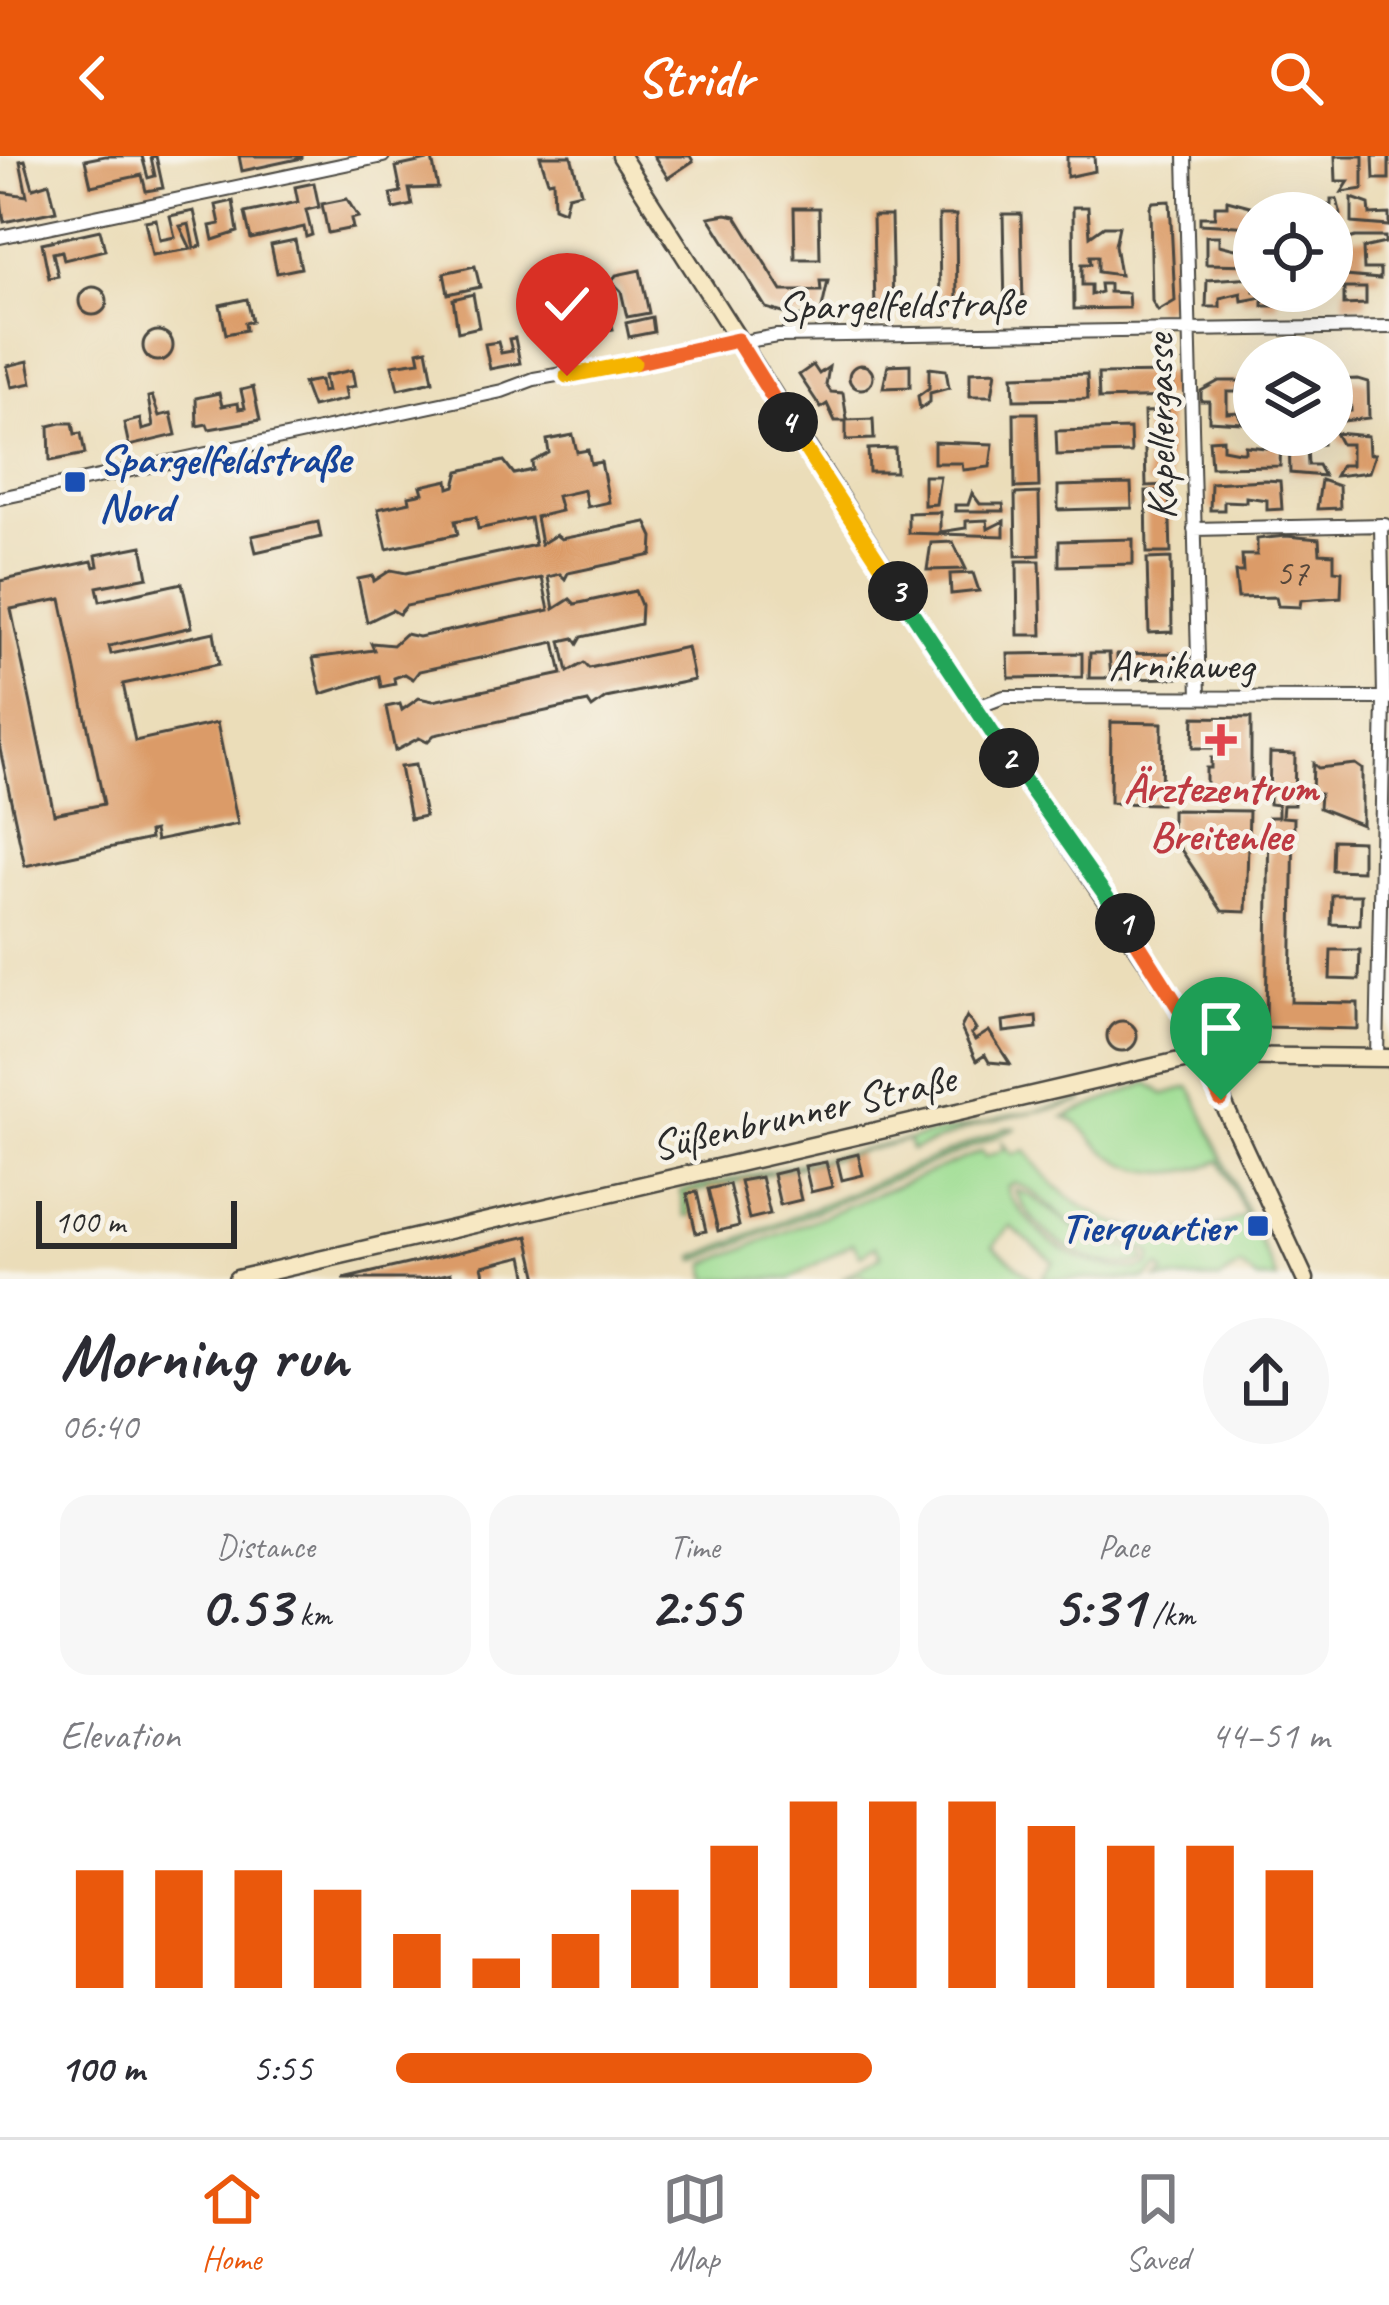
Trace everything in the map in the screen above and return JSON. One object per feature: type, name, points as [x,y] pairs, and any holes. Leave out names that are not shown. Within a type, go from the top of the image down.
[{"type":"main road","points":[[621,156],[975,708],[1179,1008],[1305,1279]]},
{"type":"main road","name":"Süßenbrunner Straße","points":[[237,1279],[1201,1056],[1383,1058]]},
{"type":"street","points":[[0,237],[383,156]]},
{"type":"street","name":"Kapellergasse","points":[[1185,156],[1199,697]]},
{"type":"street","name":"Spargelfeldstraße","points":[[0,498],[502,391],[534,379],[580,375],[737,340],[1389,327]]},
{"type":"street","points":[[1194,529],[1385,525],[1385,870],[1379,980],[1383,1058]]},
{"type":"street","name":"Arnikaweg","points":[[975,708],[1004,697],[1387,698]]},
{"type":"green space","points":[[1148,1083],[1164,1094],[1189,1087],[1277,1279],[1257,1279],[1240,1266],[1220,1279],[1157,1279],[1165,1273],[1160,1267],[1145,1279],[1041,1279],[1054,1262],[1010,1226],[993,1246],[1033,1279],[866,1279],[862,1274],[841,1279],[881,1256],[875,1246],[860,1255],[853,1243],[790,1279],[709,1279],[706,1264],[982,1151],[985,1157],[1004,1150],[1003,1143],[1013,1155],[1026,1150],[1069,1197],[1123,1225],[1184,1232],[1246,1215],[1220,1161],[1173,1172],[1143,1170],[1114,1157],[1080,1125],[1064,1117]],"holes":[[[1014,1183],[1087,1233],[1146,1250],[1152,1255],[1150,1265],[1112,1267],[1066,1252],[1031,1223],[1010,1197],[1007,1187]]]},
{"type":"green space","points":[[985,1122],[911,1150],[908,1140],[687,1194],[691,1215],[685,1216],[680,1191]]},
{"type":"green space","points":[[1006,1128],[1017,1128],[696,1261],[695,1257]]},
{"type":"green space","points":[[1015,1190],[1031,1196],[1089,1238],[1142,1252],[1146,1261],[1108,1263],[1069,1249],[1037,1223]]},
{"type":"building","points":[[142,156],[148,178],[155,176],[151,157],[156,156],[163,188],[146,191],[142,175],[91,186],[85,160]]},
{"type":"building","points":[[239,156],[302,156],[302,158],[242,171]]},
{"type":"building","points":[[540,156],[571,156],[581,192],[568,195],[564,211],[554,207],[553,180],[548,181]]},
{"type":"building","points":[[654,156],[690,156],[693,161],[668,178]]},
{"type":"building","points":[[1067,156],[1094,156],[1095,171],[1067,177]]},
{"type":"building","points":[[1335,156],[1363,156],[1363,189],[1342,192],[1349,181],[1336,181]]},
{"type":"building","points":[[1373,156],[1389,156],[1389,179],[1374,179]]},
{"type":"building","points":[[432,159],[438,188],[409,189],[412,205],[394,209],[391,194],[401,192],[396,167]]},
{"type":"building","points":[[25,160],[33,188],[49,183],[56,211],[4,222],[0,192],[27,196],[20,161]]},
{"type":"building","points":[[314,183],[319,207],[306,210],[312,235],[306,237],[304,227],[251,239],[245,213],[298,202],[295,187]]},
{"type":"building","points":[[1353,198],[1369,204],[1370,215],[1389,214],[1389,226],[1353,223]]},
{"type":"building","points":[[347,199],[358,217],[351,219],[353,228],[328,233],[322,204]]},
{"type":"building","points":[[1227,200],[1233,202],[1233,226],[1200,224],[1200,217],[1215,217],[1215,206],[1227,206]]},
{"type":"building","points":[[233,201],[238,232],[213,240],[210,226],[220,224],[216,205]]},
{"type":"building","points":[[1170,201],[1175,301],[1158,311],[1152,301],[1150,207],[1153,202]]},
{"type":"building","points":[[1073,207],[1088,207],[1090,236],[1104,226],[1119,226],[1115,245],[1120,275],[1098,272],[1098,256],[1090,256],[1091,264],[1082,264],[1082,285],[1091,285],[1091,295],[1101,292],[1100,284],[1109,284],[1109,292],[1128,293],[1129,308],[1074,309]]},
{"type":"building","points":[[794,208],[819,208],[820,259],[795,259]]},
{"type":"building","points":[[194,211],[202,246],[194,248],[189,224],[180,226],[191,249],[152,255],[145,221],[156,219],[160,240],[175,237],[170,216]]},
{"type":"building","points":[[1003,214],[1021,214],[1023,307],[1005,308]]},
{"type":"building","points":[[939,215],[956,215],[957,308],[940,309]]},
{"type":"building","points":[[736,216],[782,291],[821,291],[820,281],[828,281],[821,313],[796,317],[766,308],[709,217]]},
{"type":"building","points":[[873,216],[891,216],[893,310],[875,310]]},
{"type":"building","points":[[100,230],[105,250],[64,260],[62,251],[53,253],[58,276],[49,278],[42,243]]},
{"type":"building","points":[[1206,236],[1219,236],[1219,245],[1233,248],[1233,265],[1206,264]]},
{"type":"building","points":[[1385,237],[1385,243],[1363,248],[1364,269],[1380,269],[1380,279],[1353,277],[1353,238]]},
{"type":"building","points":[[295,240],[301,268],[277,273],[271,245]]},
{"type":"building","points":[[475,266],[480,287],[448,294],[444,273]]},
{"type":"building","points":[[640,270],[649,313],[627,317],[621,291],[612,282],[616,275]]},
{"type":"building","points":[[1233,278],[1233,295],[1220,298],[1220,307],[1206,307],[1207,280]]},
{"type":"building","points":[[93,287],[103,291],[107,301],[103,311],[93,315],[83,311],[79,301],[83,291]]},
{"type":"building","points":[[1353,288],[1366,288],[1366,304],[1353,305]]},
{"type":"building","points":[[473,294],[479,327],[458,332],[453,299]]},
{"type":"building","points":[[247,299],[252,321],[245,323],[246,330],[226,334],[220,305]]},
{"type":"building","points":[[606,301],[613,329],[592,333],[586,305]]},
{"type":"building","points":[[652,317],[654,332],[629,337],[626,323]]},
{"type":"building","points":[[561,327],[562,341],[577,338],[580,350],[559,354],[552,329]]},
{"type":"building","points":[[158,331],[173,346],[158,361],[143,346]]},
{"type":"building","points":[[515,338],[520,363],[490,369],[485,344],[498,342],[501,353],[512,351],[509,339]]},
{"type":"building","points":[[427,349],[433,381],[398,389],[392,365],[420,361],[418,351]]},
{"type":"building","points":[[28,361],[32,383],[12,387],[7,366]]},
{"type":"building","points":[[910,364],[910,387],[883,388],[888,365]]},
{"type":"building","points":[[813,365],[819,374],[829,367],[826,385],[831,392],[843,393],[847,420],[873,419],[874,439],[846,440],[846,421],[835,421],[827,404],[821,408],[799,375]]},
{"type":"building","points":[[861,365],[873,377],[861,389],[849,377]]},
{"type":"building","points":[[929,368],[946,370],[949,388],[930,393],[930,402],[920,409],[918,396],[929,388]]},
{"type":"building","points":[[352,370],[355,386],[345,388],[347,399],[312,407],[303,383],[320,380],[322,392],[327,391],[324,376]]},
{"type":"building","points":[[996,371],[992,396],[970,396],[970,372]]},
{"type":"building","points":[[1173,373],[1173,397],[1099,399],[1098,374]]},
{"type":"building","points":[[1087,374],[1088,399],[1014,400],[1013,376]]},
{"type":"building","points":[[1353,379],[1368,382],[1369,418],[1353,420]]},
{"type":"building","points":[[1219,381],[1233,381],[1233,392],[1227,392],[1227,413],[1233,412],[1233,422],[1209,421],[1209,401],[1201,401],[1201,391]]},
{"type":"building","points":[[253,387],[260,420],[209,429],[207,424],[197,426],[196,398],[219,393],[222,406],[238,403],[239,409],[245,408],[241,390]]},
{"type":"building","points":[[152,396],[159,416],[171,413],[176,435],[129,446],[124,423],[140,419],[142,430],[153,427],[148,397]]},
{"type":"building","points":[[1168,411],[1169,485],[1146,486],[1144,412]]},
{"type":"building","points":[[1014,413],[1037,413],[1039,487],[1015,488]]},
{"type":"building","points":[[73,423],[75,434],[81,433],[85,454],[50,461],[49,426]]},
{"type":"building","points":[[1130,429],[1131,453],[1057,455],[1056,431]]},
{"type":"building","points":[[573,435],[577,452],[588,450],[591,464],[601,462],[609,502],[587,507],[584,490],[557,496],[561,511],[536,517],[541,544],[556,535],[561,539],[646,522],[653,537],[652,555],[568,573],[565,579],[560,574],[548,577],[554,609],[570,599],[575,604],[635,591],[641,605],[640,624],[582,637],[578,644],[574,638],[561,641],[568,672],[584,663],[589,668],[687,647],[694,680],[606,698],[592,708],[588,702],[434,735],[427,742],[419,738],[395,751],[386,707],[400,704],[402,710],[419,698],[433,701],[562,674],[555,642],[419,671],[413,679],[405,674],[394,678],[395,684],[381,687],[379,676],[321,694],[313,658],[374,650],[371,643],[393,645],[405,634],[419,637],[549,610],[542,578],[406,606],[399,614],[392,610],[367,622],[358,579],[373,576],[374,581],[391,570],[406,573],[535,545],[530,518],[478,529],[476,517],[455,521],[458,534],[387,549],[378,509],[410,502],[409,496],[423,493],[421,486],[448,480],[449,488],[455,486],[459,471],[504,461],[514,474],[533,470],[532,462],[549,453],[547,440]]},
{"type":"building","points":[[1353,435],[1368,436],[1369,454],[1375,454],[1369,472],[1335,476],[1341,465],[1351,465]]},
{"type":"building","points":[[1223,439],[1223,449],[1233,450],[1233,456],[1280,456],[1280,466],[1211,467],[1209,440]]},
{"type":"building","points":[[934,442],[993,444],[990,467],[963,470],[962,463],[934,463]]},
{"type":"building","points":[[895,448],[896,472],[869,472],[868,449]]},
{"type":"building","points":[[1290,456],[1308,456],[1308,465],[1318,465],[1324,476],[1290,473]]},
{"type":"building","points":[[924,476],[940,476],[936,504],[924,505]]},
{"type":"building","points":[[1321,480],[1339,486],[1340,508],[1317,509]]},
{"type":"building","points":[[1280,481],[1282,509],[1267,510],[1267,500],[1246,497],[1246,502],[1224,501],[1224,510],[1210,510],[1211,483]]},
{"type":"building","points":[[1131,484],[1132,508],[1058,510],[1058,486]]},
{"type":"building","points":[[1146,491],[1169,491],[1171,553],[1147,553]]},
{"type":"building","points":[[972,493],[980,504],[1003,504],[1004,511],[955,511],[955,505],[968,505]]},
{"type":"building","points":[[1039,493],[1040,555],[1016,556],[1015,494]]},
{"type":"building","points":[[940,512],[940,532],[966,528],[966,521],[987,520],[988,529],[1004,521],[1004,536],[908,533],[908,513]]},
{"type":"building","points":[[318,522],[321,537],[256,552],[252,536]]},
{"type":"building","points":[[1133,539],[1133,564],[1059,566],[1059,541]]},
{"type":"building","points":[[1257,539],[1319,539],[1320,553],[1334,554],[1334,570],[1342,571],[1341,597],[1301,600],[1300,607],[1278,606],[1276,597],[1238,598],[1235,572],[1243,572],[1242,555],[1257,555]]},
{"type":"building","points":[[953,542],[966,569],[927,570],[931,543]]},
{"type":"building","points":[[142,546],[148,577],[97,587],[100,601],[182,583],[192,627],[109,646],[111,654],[214,632],[219,664],[123,684],[135,741],[217,723],[238,824],[156,841],[154,831],[149,832],[150,839],[25,866],[0,749],[0,581],[92,561],[98,566],[96,555]],"holes":[[[61,599],[104,804],[54,814],[11,609]]]},
{"type":"building","points":[[1171,558],[1172,632],[1149,633],[1147,559]]},
{"type":"building","points":[[1017,561],[1040,561],[1042,635],[1018,635]]},
{"type":"building","points":[[973,573],[979,591],[951,594],[950,574]]},
{"type":"building","points":[[1082,653],[1082,677],[1009,678],[1008,654]]},
{"type":"building","points":[[1090,653],[1109,653],[1111,678],[1089,678]]},
{"type":"building","points":[[1178,653],[1178,678],[1117,679],[1117,654]]},
{"type":"building","points":[[1194,717],[1251,718],[1251,791],[1206,791],[1206,768],[1211,768],[1211,758],[1223,758],[1223,748],[1193,748]]},
{"type":"building","points":[[1111,722],[1162,723],[1161,804],[1110,803]]},
{"type":"building","points":[[1270,753],[1295,754],[1294,805],[1283,805],[1282,817],[1294,818],[1291,1002],[1358,1003],[1358,1029],[1266,1027],[1269,817],[1278,817],[1278,805],[1269,804]]},
{"type":"building","points":[[1313,763],[1318,768],[1355,764],[1362,769],[1362,825],[1319,808],[1320,794],[1312,794]]},
{"type":"building","points":[[415,765],[425,816],[410,819],[400,767]]},
{"type":"building","points":[[1172,810],[1249,811],[1246,912],[1222,911],[1172,836]]},
{"type":"building","points":[[1333,840],[1362,841],[1362,871],[1332,870]]},
{"type":"building","points":[[1332,895],[1361,895],[1360,925],[1331,924]]},
{"type":"building","points":[[1331,950],[1360,950],[1359,980],[1330,979]]},
{"type":"building","points":[[967,1016],[976,1030],[971,1034],[975,1040],[989,1031],[1010,1064],[989,1062],[985,1055],[976,1061],[961,1028]]},
{"type":"building","points":[[1036,1016],[1037,1028],[1004,1032],[1003,1021]]},
{"type":"building","points":[[1122,1021],[1137,1036],[1122,1051],[1107,1036]]},
{"type":"building","points":[[858,1154],[863,1175],[842,1180],[837,1159]]},
{"type":"building","points":[[826,1162],[832,1187],[811,1192],[805,1166]]},
{"type":"building","points":[[794,1169],[801,1200],[780,1205],[773,1174]]},
{"type":"building","points":[[761,1177],[770,1214],[749,1219],[740,1181]]},
{"type":"building","points":[[729,1184],[739,1226],[718,1231],[708,1189]]},
{"type":"building","points":[[697,1192],[706,1231],[696,1233],[687,1194]]},
{"type":"building","points":[[528,1236],[538,1279],[528,1279],[523,1256],[482,1266],[485,1279],[452,1279],[451,1273],[424,1279],[343,1279]]},
{"type":"place","name":"Spargelfeldstraße Nord","points":[[75,482]]},
{"type":"place","name":"Ärztezentrum Breitenlee","points":[[1221,740]]},
{"type":"place","name":"Tierquartier","points":[[1258,1226]]},
{"type":"route","points":[[567,376],[737,340],[1048,818],[1128,927],[1179,1008],[1221,1100]]}]
